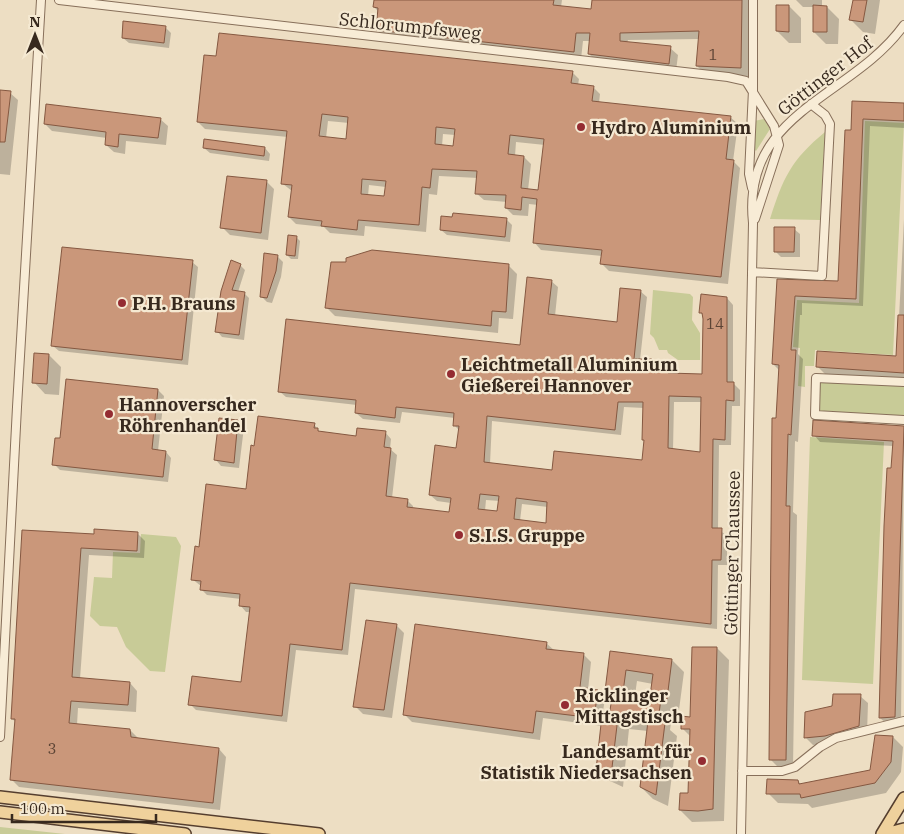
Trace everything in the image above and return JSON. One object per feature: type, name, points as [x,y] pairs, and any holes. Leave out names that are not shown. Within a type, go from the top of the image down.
[{"type":"main road","points":[[0,797],[319,834]]},
{"type":"main road","points":[[884,834],[904,798]]},
{"type":"main road","points":[[0,812],[185,834]]},
{"type":"main road","points":[[884,834],[904,829]]},
{"type":"street","points":[[0,737],[17,407],[42,0]]},
{"type":"street","name":"Schlorumpfsweg","points":[[59,0],[93,6],[728,76],[746,81],[753,90]]},
{"type":"street","name":"Göttinger Hof","points":[[754,0],[753,90],[778,134],[811,104],[869,62],[889,44],[904,25]]},
{"type":"street","name":"Göttinger Chaussee","points":[[741,834],[754,223],[749,160],[753,90]]},
{"type":"street","points":[[752,272],[822,276],[830,124],[826,115],[811,104]]},
{"type":"street","name":"Göttinger Chaussee","points":[[752,188],[762,159],[778,134]]},
{"type":"street","name":"Göttinger Chaussee","points":[[754,223],[778,155],[778,134]]},
{"type":"street","points":[[904,382],[816,378],[814,415],[904,420]]},
{"type":"street","points":[[742,771],[782,770],[795,767],[836,738],[904,721]]},
{"type":"green space","points":[[764,119],[770,129],[756,151],[753,148],[754,121]]},
{"type":"green space","points":[[865,121],[904,123],[893,355],[815,350],[814,366],[805,366],[805,387],[798,386],[800,348],[793,347],[797,300],[859,303]]},
{"type":"green space","points":[[825,132],[820,220],[770,219],[779,192],[796,161]]},
{"type":"green space","points":[[653,290],[690,294],[693,297],[692,320],[700,333],[700,360],[678,360],[668,353],[667,350],[659,350],[654,338],[650,334]]},
{"type":"green space","points":[[820,382],[904,386],[904,417],[818,412]]},
{"type":"green space","points":[[810,437],[884,442],[873,684],[802,680]]},
{"type":"green space","points":[[141,534],[176,537],[181,546],[165,672],[150,671],[126,647],[117,627],[100,626],[90,616],[94,577],[112,578],[113,552],[140,553]]},
{"type":"green space","points":[[0,827],[65,834],[0,834]]},
{"type":"building","points":[[374,0],[554,0],[553,5],[591,9],[592,0],[742,0],[741,68],[696,66],[699,31],[620,33],[620,41],[671,46],[669,64],[588,54],[590,33],[576,33],[574,52],[376,30],[378,8],[373,7]]},
{"type":"building","points":[[853,0],[867,0],[863,22],[849,20]]},
{"type":"building","points":[[776,5],[789,5],[789,32],[776,31]]},
{"type":"building","points":[[813,5],[827,6],[827,32],[813,32]]},
{"type":"building","points":[[123,21],[166,26],[164,43],[122,38]]},
{"type":"building","points":[[219,33],[573,71],[571,83],[594,86],[592,101],[731,116],[726,159],[734,160],[721,277],[600,264],[602,250],[533,243],[537,199],[522,197],[521,210],[505,208],[506,195],[475,194],[477,171],[432,169],[430,188],[422,187],[419,225],[358,220],[357,230],[321,226],[322,221],[288,217],[292,185],[281,184],[287,131],[197,122],[204,55],[216,56]],"holes":[[[322,114],[348,117],[346,139],[319,136]],[[436,127],[455,129],[453,146],[435,144]],[[510,135],[544,139],[538,190],[521,188],[524,156],[508,154]],[[362,179],[386,181],[384,196],[361,194]]]},
{"type":"building","points":[[0,90],[11,91],[5,142],[0,142]]},
{"type":"building","points":[[852,101],[904,103],[904,121],[863,119],[856,299],[795,296],[791,350],[796,350],[791,435],[788,434],[786,506],[790,506],[786,760],[769,760],[772,418],[776,418],[779,365],[772,364],[777,279],[838,281],[845,130],[851,130]]},
{"type":"building","points":[[46,104],[161,118],[158,138],[119,134],[118,147],[105,145],[106,132],[44,124]]},
{"type":"building","points":[[204,139],[265,147],[264,156],[203,148]]},
{"type":"building","points":[[227,176],[267,180],[261,233],[220,228]]},
{"type":"building","points":[[453,213],[507,218],[505,237],[440,230],[441,216],[452,217]]},
{"type":"building","points":[[774,227],[795,227],[794,252],[774,252]]},
{"type":"building","points":[[288,235],[297,236],[295,256],[286,255]]},
{"type":"building","name":"P.H. Brauns","points":[[62,247],[193,260],[182,360],[51,346]]},
{"type":"building","points":[[372,250],[509,264],[506,312],[492,311],[491,326],[325,308],[331,262],[346,262],[346,258]]},
{"type":"building","points":[[264,253],[278,255],[276,271],[267,298],[260,297]]},
{"type":"building","points":[[231,260],[241,264],[232,290],[245,292],[239,335],[215,332],[221,291]]},
{"type":"building","points":[[527,277],[552,280],[548,314],[617,322],[620,288],[641,290],[634,359],[652,359],[652,369],[668,369],[668,373],[702,374],[703,319],[702,313],[699,313],[701,294],[727,297],[727,382],[734,382],[734,401],[726,400],[725,440],[713,439],[712,528],[722,528],[721,560],[712,560],[711,624],[350,583],[342,650],[290,644],[282,716],[188,705],[192,676],[241,682],[250,607],[239,606],[240,594],[200,590],[201,581],[191,580],[195,546],[199,547],[206,484],[246,489],[251,445],[254,446],[258,416],[315,423],[314,428],[318,428],[318,431],[356,436],[357,428],[386,431],[384,447],[391,448],[386,496],[408,499],[407,507],[449,512],[451,498],[429,495],[435,445],[456,448],[459,426],[453,426],[454,413],[396,407],[395,418],[355,413],[356,400],[278,392],[286,319],[520,345]],"holes":[[[669,396],[701,397],[700,452],[668,448]],[[618,402],[643,402],[642,440],[644,440],[642,460],[554,451],[552,470],[484,462],[487,416],[615,430]],[[480,494],[499,496],[497,511],[478,509]],[[516,498],[547,502],[546,523],[514,519]]]},
{"type":"building","points":[[898,315],[904,315],[904,373],[816,367],[817,351],[896,356]]},
{"type":"building","points":[[34,353],[49,354],[47,384],[32,383]]},
{"type":"building","name":"Hannoverscher Röhrenhandel","points":[[66,379],[158,389],[152,449],[166,451],[163,477],[52,465],[55,438],[60,438]]},
{"type":"building","points":[[219,418],[238,420],[234,463],[214,460]]},
{"type":"building","points":[[813,420],[904,426],[895,717],[879,718],[884,526],[887,468],[891,468],[893,441],[812,436]]},
{"type":"building","points":[[94,529],[138,532],[137,551],[81,548],[72,677],[130,682],[128,705],[71,701],[69,723],[130,729],[131,737],[219,748],[213,803],[10,780],[15,719],[11,719],[22,530],[94,534]]},
{"type":"building","points":[[366,620],[397,624],[384,710],[353,707]]},
{"type":"building","points":[[415,624],[547,642],[546,649],[584,653],[580,687],[598,690],[594,718],[536,711],[533,733],[403,715]]},
{"type":"building","name":"Landesamt für Statistik Niedersachsen","points":[[692,647],[717,647],[713,809],[698,811],[679,810],[680,793],[688,793],[690,729],[681,729],[681,716],[690,717]]},
{"type":"building","points":[[610,651],[672,659],[667,699],[661,698],[658,722],[665,723],[656,795],[640,787],[648,721],[618,717],[611,776],[596,770],[602,715],[609,716],[613,692],[605,691]],"holes":[[[626,670],[653,674],[650,696],[623,692]]]},
{"type":"building","points":[[833,694],[861,694],[859,726],[825,736],[804,738],[805,712],[832,706]]},
{"type":"building","points":[[875,735],[893,736],[891,762],[875,783],[801,798],[800,794],[766,794],[767,779],[798,780],[799,784],[870,770]]},
{"type":"place","name":"Hydro Aluminium","points":[[581,127]]},
{"type":"place","name":"P.H. Brauns","points":[[122,303]]},
{"type":"place","name":"Leichtmetall Aluminium Gießerei Hannover","points":[[451,374]]},
{"type":"place","name":"Hannoverscher Röhrenhandel","points":[[109,414]]},
{"type":"place","name":"S.I.S. Gruppe","points":[[459,535]]},
{"type":"place","name":"Ricklinger Mittagstisch","points":[[565,705]]},
{"type":"place","name":"Landesamt für Statistik Niedersachsen","points":[[702,761]]}]
